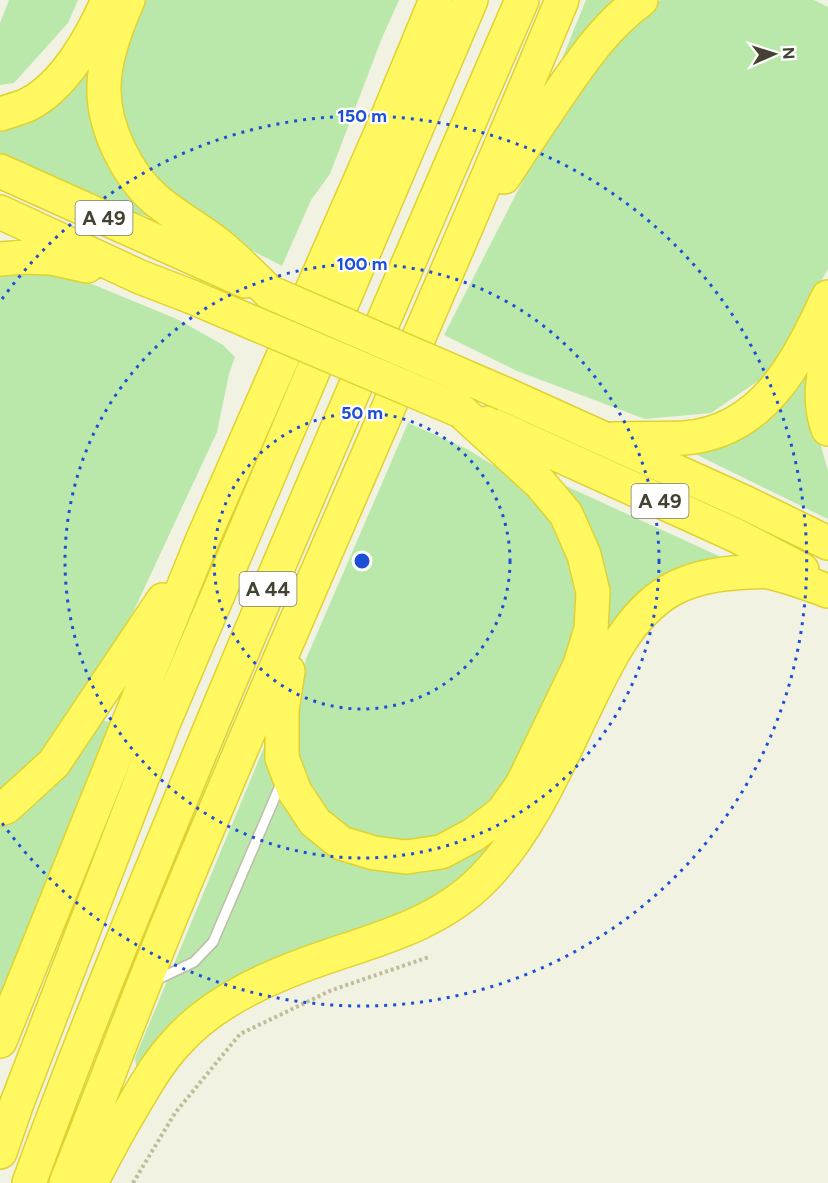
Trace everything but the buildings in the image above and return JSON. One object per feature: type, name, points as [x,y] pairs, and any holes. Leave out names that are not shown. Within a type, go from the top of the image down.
[{"type":"highway","points":[[0,114],[27,105],[49,90],[71,65],[91,34],[108,0]]},
{"type":"highway","points":[[128,0],[108,59],[104,88],[108,122],[119,150],[135,176],[214,255]]},
{"type":"highway","points":[[0,1041],[202,541],[380,135],[436,0]]},
{"type":"highway","name":"A 44","points":[[0,1152],[17,1102],[163,724],[471,0]]},
{"type":"highway","name":"A 44","points":[[29,1183],[64,1085],[138,900],[294,528],[522,0]]},
{"type":"highway","points":[[66,1183],[170,920],[561,0]]},
{"type":"highway","points":[[451,263],[517,156],[575,71],[606,31],[625,11],[641,0]]},
{"type":"highway","name":"A 49","points":[[0,171],[214,255],[269,292],[606,439],[828,543]]},
{"type":"highway","name":"A 49","points":[[0,212],[140,277],[192,297],[735,535],[828,583]]},
{"type":"highway","points":[[0,259],[51,258],[140,277]]},
{"type":"highway","points":[[606,439],[685,438],[720,430],[746,417],[770,395],[794,363],[828,297]]},
{"type":"highway","points":[[828,351],[822,383],[824,418],[828,429]]},
{"type":"highway","points":[[310,589],[288,671],[282,710],[282,758],[295,792],[315,822],[341,843],[374,853],[406,857],[441,852],[473,835],[502,813],[522,785],[580,665],[591,629],[593,592],[584,555],[566,514],[540,483],[479,423]]},
{"type":"highway","points":[[0,809],[6,807],[54,763],[202,541]]},
{"type":"highway","points":[[91,1183],[148,1079],[177,1042],[202,1019],[234,998],[295,967],[427,920],[457,902],[482,880],[506,853],[524,827],[614,652],[626,633],[654,603],[669,592],[695,580],[726,573],[766,572],[800,580],[828,591]]},
{"type":"lane","points":[[144,986],[194,962],[213,942],[287,770]]},
{"type":"path","points":[[133,1183],[175,1113],[240,1034],[332,990],[429,957]]},
{"type":"green space","points":[[9,0],[78,0],[68,23],[14,83],[0,85],[0,23]]},
{"type":"green space","points":[[135,0],[399,0],[330,174],[311,200],[282,266],[185,216],[118,127],[124,26]]},
{"type":"green space","points":[[586,0],[623,0],[555,76]]},
{"type":"green space","points":[[661,0],[814,0],[828,7],[828,269],[767,375],[711,413],[645,419],[517,371],[444,335],[534,159],[589,75]]},
{"type":"green space","points":[[97,31],[89,80],[163,222],[82,194],[0,157],[0,122]]},
{"type":"green space","points":[[0,273],[45,274],[92,284],[179,320],[223,345],[235,357],[229,374],[217,432],[116,649],[46,757],[0,795]]},
{"type":"green space","points":[[809,358],[819,439],[828,471],[828,519],[683,448]]},
{"type":"green space","points":[[408,423],[467,449],[526,485],[574,551],[583,609],[578,649],[526,755],[496,795],[475,817],[450,834],[405,843],[374,840],[334,819],[311,789],[297,756],[294,710],[306,659]]},
{"type":"green space","points":[[542,475],[734,563],[613,635],[600,627]]},
{"type":"green space","points":[[101,720],[111,722],[0,1006],[0,825],[37,800]]},
{"type":"green space","points":[[272,728],[345,859],[508,820],[506,836],[471,872],[426,906],[379,928],[137,1074],[135,1058]]}]
